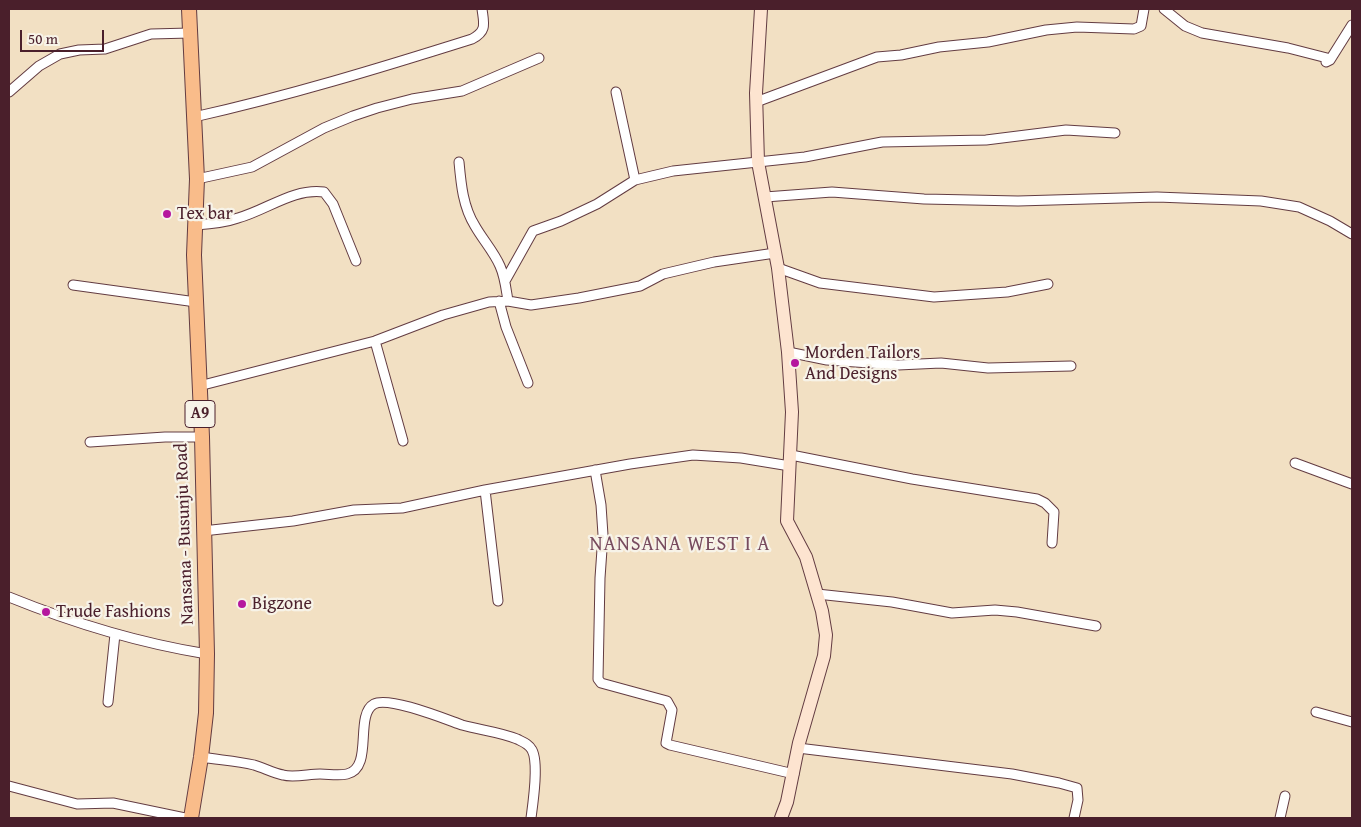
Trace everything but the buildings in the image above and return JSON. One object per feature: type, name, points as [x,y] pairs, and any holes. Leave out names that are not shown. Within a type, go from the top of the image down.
[{"type":"main road","name":"Nansana - Busunju Road","points":[[189,9],[197,179],[194,255],[202,437],[207,654],[206,713],[191,818]]},
{"type":"street","points":[[194,117],[291,93],[472,39],[479,35],[484,27],[482,9]]},
{"type":"street","points":[[761,9],[756,102],[758,162],[778,268],[788,352],[792,412],[787,521],[806,557],[822,612],[826,635],[824,656],[798,748],[787,802],[781,818]]},
{"type":"street","points":[[756,102],[877,57],[901,55],[939,47],[988,42],[1046,30],[1077,27],[1134,29],[1141,26],[1144,9]]},
{"type":"street","points":[[1164,9],[1185,26],[1202,33],[1288,48],[1327,58],[1326,62],[1330,60],[1352,25]]},
{"type":"street","points":[[9,92],[39,66],[60,54],[105,48],[151,34],[190,33]]},
{"type":"street","points":[[197,179],[252,167],[324,128],[346,119],[377,108],[412,99],[462,91],[539,58]]},
{"type":"street","points":[[616,92],[635,180]]},
{"type":"street","points":[[528,383],[506,327],[503,301],[505,280],[533,231],[561,221],[597,204],[635,180],[673,171],[805,157],[882,142],[986,140],[1066,130],[1115,133]]},
{"type":"street","points":[[460,162],[461,186],[474,226],[488,245],[500,266],[505,280]]},
{"type":"street","points":[[196,226],[222,223],[240,218],[302,193],[324,192],[333,204],[356,261]]},
{"type":"street","points":[[766,197],[832,192],[924,199],[1018,201],[1156,197],[1261,201],[1299,207],[1330,221],[1352,234]]},
{"type":"street","points":[[199,386],[375,341],[443,316],[490,302],[503,301],[531,305],[579,298],[640,286],[663,274],[706,264],[775,254]]},
{"type":"street","points":[[778,268],[820,283],[934,297],[1007,292],[1048,284]]},
{"type":"street","points":[[73,285],[196,302]]},
{"type":"street","points":[[375,341],[403,441]]},
{"type":"street","points":[[788,352],[827,360],[898,365],[941,363],[988,368],[1071,366]]},
{"type":"street","points":[[90,442],[165,437],[202,437]]},
{"type":"street","points":[[203,531],[294,521],[354,510],[402,508],[595,470],[692,455],[791,460],[1037,499],[1045,503],[1054,512],[1052,543]]},
{"type":"street","points":[[1296,464],[1352,484]]},
{"type":"street","points":[[595,470],[601,505],[603,534],[598,672],[598,679],[601,684],[667,701],[672,710],[666,743],[670,745],[794,774]]},
{"type":"street","points":[[486,490],[498,601]]},
{"type":"street","points":[[817,594],[892,602],[952,613],[977,613],[995,610],[1017,612],[1096,626]]},
{"type":"street","points":[[9,597],[115,634],[164,648],[207,654]]},
{"type":"street","points":[[108,702],[115,634]]},
{"type":"street","points":[[201,757],[242,762],[283,776],[303,774],[340,775],[350,773],[358,765],[362,749],[366,712],[376,703],[410,707],[463,725],[515,738],[528,745],[533,752],[534,762],[534,796],[530,818]]},
{"type":"street","points":[[1316,712],[1352,722]]},
{"type":"street","points":[[798,748],[1012,774],[1059,783],[1077,788],[1078,800],[1074,818]]},
{"type":"street","points":[[9,786],[77,804],[113,803],[185,818]]},
{"type":"street","points":[[1280,818],[1285,796]]},
{"type":"place","name":"Tex bar","points":[[167,214]]},
{"type":"place","name":"Morden Tailors And Designs","points":[[795,363]]},
{"type":"place","name":"Bigzone","points":[[242,604]]},
{"type":"place","name":"Trude Fashions","points":[[46,612]]},
{"type":"district","name":"NANSANA WEST I A","points":[[680,545]]}]
